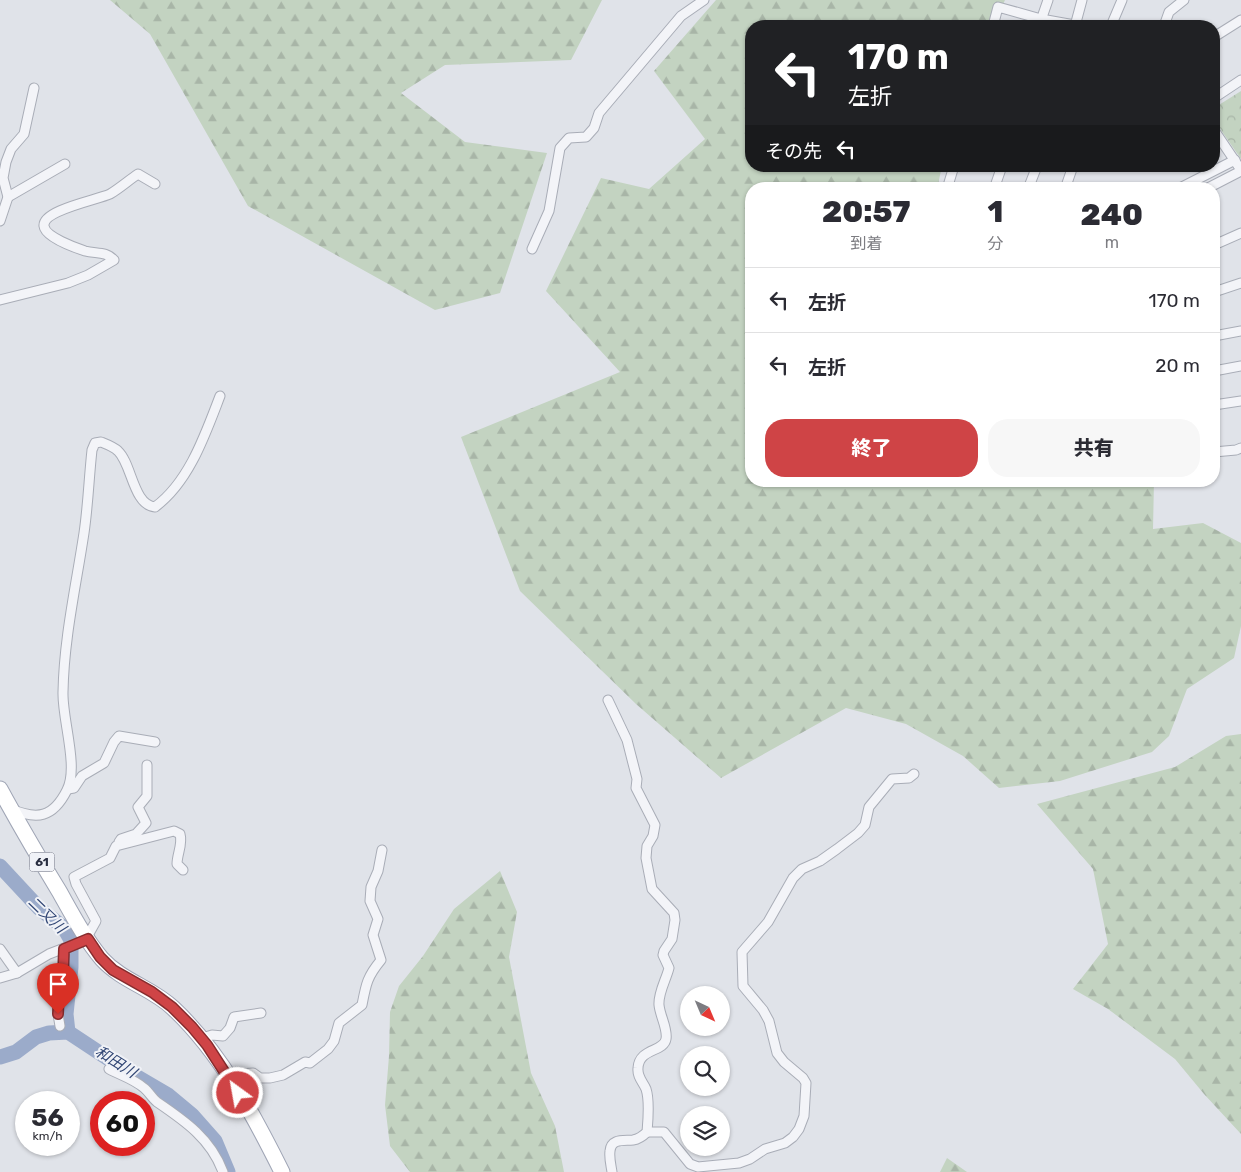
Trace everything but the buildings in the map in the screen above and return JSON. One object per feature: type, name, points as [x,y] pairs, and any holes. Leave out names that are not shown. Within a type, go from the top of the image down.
[{"type":"main road","name":"61","points":[[0,789],[100,957],[113,970],[159,996],[202,1038],[227,1075],[282,1172]]},
{"type":"street","points":[[532,249],[550,211],[560,148],[569,138],[586,137],[594,128],[599,113],[682,16],[704,0]]},
{"type":"street","points":[[1041,20],[1048,0]]},
{"type":"street","points":[[1077,20],[1082,0]]},
{"type":"street","points":[[1114,20],[1122,0]]},
{"type":"street","points":[[1166,20],[1169,12],[1184,0]]},
{"type":"street","points":[[995,20],[998,7],[1032,20]]},
{"type":"street","points":[[1220,33],[1241,20]]},
{"type":"street","points":[[1220,94],[1241,80]]},
{"type":"street","points":[[0,221],[8,198],[3,178],[6,162],[11,149],[24,134],[27,127],[34,88]]},
{"type":"street","points":[[1220,139],[1241,171],[1220,182]]},
{"type":"street","points":[[1220,168],[1235,160]]},
{"type":"street","points":[[8,198],[65,164]]},
{"type":"street","points":[[1192,182],[1211,172]]},
{"type":"street","points":[[0,300],[68,283],[88,275],[114,260],[106,254],[85,251],[52,237],[45,232],[43,225],[46,218],[55,212],[111,193],[138,174],[155,184]]},
{"type":"street","points":[[1220,242],[1241,233]]},
{"type":"street","points":[[1220,290],[1241,283]]},
{"type":"street","points":[[1220,335],[1241,331]]},
{"type":"street","points":[[1220,370],[1241,366]]},
{"type":"street","points":[[11,809],[37,816],[49,812],[68,789],[71,776],[63,693],[70,608],[84,531],[92,450],[95,443],[101,442],[117,450],[122,456],[142,500],[148,506],[155,507],[166,499],[184,474],[208,428],[220,396]]},
{"type":"street","points":[[1220,404],[1241,401]]},
{"type":"street","points":[[1220,451],[1241,448]]},
{"type":"street","points":[[608,700],[627,740],[637,779],[636,788],[655,825],[654,836],[647,846],[646,858],[652,889],[674,913],[676,920],[672,939],[663,955],[669,968],[659,1005],[667,1038],[664,1044],[644,1054],[639,1061],[637,1069],[640,1080],[646,1089],[647,1132]]},
{"type":"street","points":[[68,789],[74,788],[82,776],[104,763],[119,736],[155,742]]},
{"type":"street","points":[[0,978],[17,973],[40,958],[87,938],[96,921],[74,877],[110,858],[121,839],[136,834],[146,823],[138,807],[147,796],[147,765]]},
{"type":"street","points":[[612,1172],[610,1150],[612,1144],[619,1140],[633,1140],[642,1137],[647,1132],[664,1132],[690,1164],[698,1168],[739,1163],[750,1159],[765,1149],[793,1138],[804,1116],[806,1083],[777,1053],[763,1010],[743,986],[742,952],[768,922],[793,878],[802,869],[831,853],[858,833],[865,824],[869,806],[892,780],[909,778],[914,774]]},
{"type":"street","points":[[116,846],[174,831],[180,834],[182,840],[177,856],[177,864],[183,870]]},
{"type":"street","points":[[227,1075],[253,1073],[260,1078],[270,1078],[283,1074],[305,1062],[310,1063],[328,1049],[334,1041],[339,1023],[362,1005],[365,986],[370,973],[381,960],[373,935],[378,919],[370,901],[371,886],[378,871],[382,850]]},
{"type":"street","points":[[0,949],[17,973]]},
{"type":"street","points":[[60,1026],[58,1014],[59,991],[63,976],[64,949]]},
{"type":"street","points":[[202,1038],[212,1035],[223,1036],[230,1028],[234,1017],[261,1013]]},
{"type":"street","points":[[109,1069],[145,1088],[156,1102],[166,1106],[184,1121],[212,1149],[223,1172]]},
{"type":"green space","points":[[110,0],[602,0],[571,60],[445,65],[401,93],[465,142],[547,153],[500,293],[435,310],[248,206],[150,34]]},
{"type":"green space","points":[[716,0],[1005,0],[996,20],[745,20],[745,172],[941,172],[939,182],[745,182],[745,487],[1154,487],[1153,529],[1203,523],[1241,543],[1241,626],[1234,658],[1187,689],[1169,736],[1152,752],[1060,781],[999,788],[963,756],[906,724],[846,708],[721,778],[636,704],[520,591],[461,437],[620,372],[546,291],[601,178],[649,189],[705,139],[654,71]]},
{"type":"green space","points":[[1241,91],[1241,159],[1220,129],[1220,104]]},
{"type":"green space","points":[[1241,734],[1241,1134],[1175,1059],[1108,1009],[1073,989],[1108,944],[1093,869],[1037,804],[1175,767],[1226,736]]},
{"type":"green space","points":[[500,871],[517,912],[509,957],[531,1073],[555,1126],[564,1172],[410,1172],[390,1146],[385,1105],[390,1012],[399,986],[423,956],[454,909]]},
{"type":"green space","points":[[947,1158],[967,1172],[940,1172]]},
{"type":"waterway","name":"二又川","points":[[0,866],[39,908],[64,928],[71,940],[71,967],[66,1014],[68,1032]]},
{"type":"waterway","name":"和田川","points":[[0,1057],[16,1052],[36,1037],[49,1033],[68,1032],[127,1071],[168,1095],[192,1115],[215,1141],[228,1172]]},
{"type":"route","points":[[58,1014],[64,949],[88,939],[100,957],[113,970],[152,992],[172,1007],[192,1027],[207,1045],[238,1093]]}]
